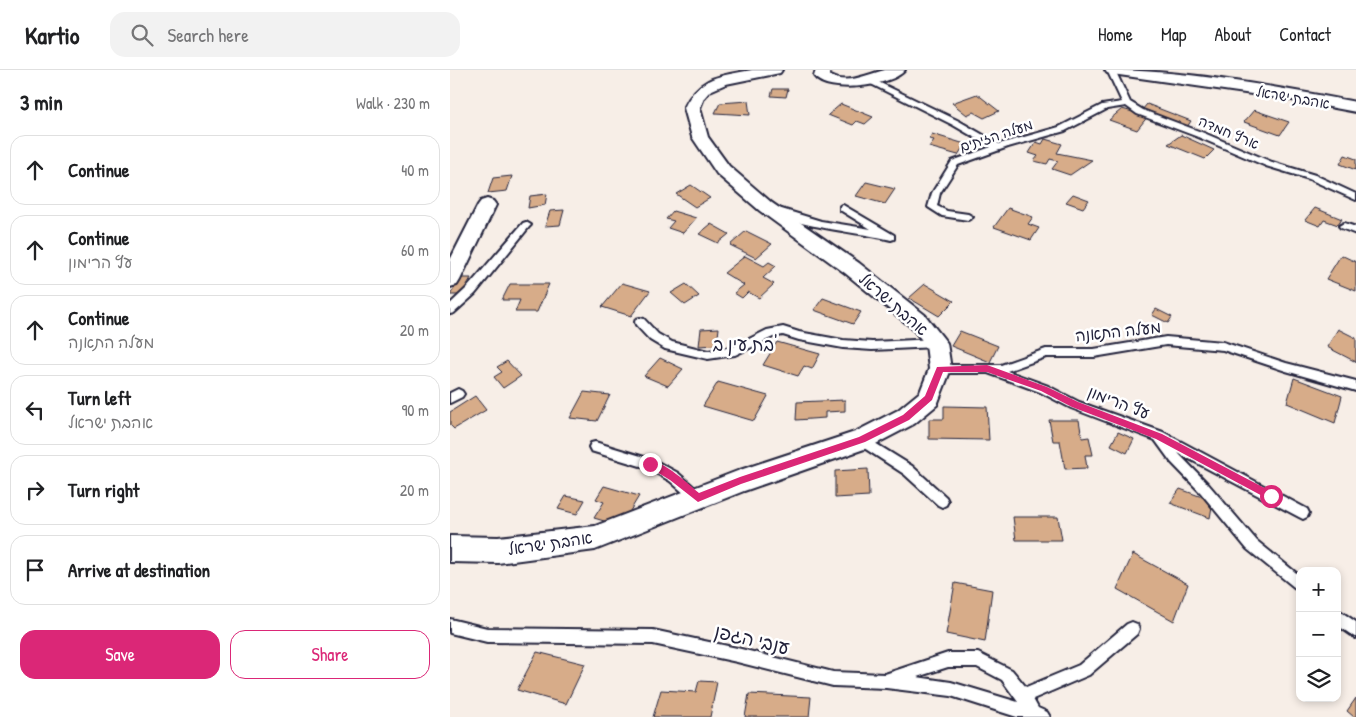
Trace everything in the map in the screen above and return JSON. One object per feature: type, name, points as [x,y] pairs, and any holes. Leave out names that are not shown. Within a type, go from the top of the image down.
[{"type":"street","name":"אהבת ישראל","points":[[450,549],[498,550],[595,538],[740,481],[862,440],[906,418],[929,398],[940,369],[936,343],[918,321],[852,268],[766,207],[723,170],[700,137],[692,108],[696,97],[705,88],[722,80],[775,70]]},
{"type":"street","points":[[817,72],[824,79],[832,82],[852,83],[898,70]]},
{"type":"street","name":"אהבת ישראל","points":[[1111,70],[1287,94],[1356,108]]},
{"type":"street","points":[[450,280],[472,240],[487,205]]},
{"type":"lane","points":[[1111,70],[1127,103]]},
{"type":"lane","points":[[867,80],[956,123],[999,148]]},
{"type":"lane","name":"מעלה הזיתים","points":[[968,216],[945,214],[932,207],[936,193],[955,163],[1062,129],[1105,107],[1127,103]]},
{"type":"lane","name":"ארץ חמדה","points":[[1127,103],[1140,112],[1202,135],[1269,164],[1312,177],[1356,197]]},
{"type":"lane","points":[[766,207],[804,220],[838,228],[878,232],[891,237],[843,208]]},
{"type":"lane","points":[[450,310],[471,291],[526,225]]},
{"type":"lane","points":[[1344,226],[1356,231]]},
{"type":"lane","points":[[640,322],[654,337],[669,346],[708,356],[735,351],[771,333],[783,331],[843,344],[872,346],[936,343]]},
{"type":"lane","name":"מעלה התאנה","points":[[940,369],[1002,369],[1046,353],[1094,353],[1166,341],[1223,346],[1286,367],[1356,386]]},
{"type":"lane","name":"עץ הרימון","points":[[987,369],[1044,389],[1075,404],[1159,436],[1252,545],[1296,581]]},
{"type":"lane","points":[[1159,436],[1303,513]]},
{"type":"lane","points":[[862,440],[908,470],[942,501]]},
{"type":"lane","points":[[595,447],[650,464],[674,477],[698,498]]},
{"type":"lane","points":[[1341,619],[1356,631]]},
{"type":"lane","name":"ענבי הגפן","points":[[450,626],[487,635],[653,637],[833,678],[886,681],[951,689],[1038,716]]},
{"type":"lane","points":[[1023,696],[1084,670],[1132,629]]},
{"type":"lane","points":[[886,681],[948,660],[978,660],[1007,675],[1038,716]]},
{"type":"building","points":[[773,89],[788,89],[786,97],[771,96]]},
{"type":"building","points":[[977,94],[999,111],[984,118],[973,112],[967,115],[952,103]]},
{"type":"building","points":[[748,101],[750,115],[715,113],[720,103]]},
{"type":"building","points":[[841,104],[873,117],[865,124],[857,121],[853,125],[828,115]]},
{"type":"building","points":[[1147,104],[1191,121],[1187,127],[1142,110]]},
{"type":"building","points":[[1122,109],[1148,116],[1137,130],[1109,120]]},
{"type":"building","points":[[1254,110],[1289,122],[1280,135],[1244,122]]},
{"type":"building","points":[[932,134],[965,144],[958,155],[929,147],[934,140],[929,139]]},
{"type":"building","points":[[1181,135],[1214,150],[1205,159],[1168,144]]},
{"type":"building","points":[[1045,139],[1062,144],[1057,153],[1092,160],[1070,175],[1052,169],[1058,161],[1050,159],[1047,164],[1034,161],[1038,156],[1029,153],[1036,142],[1042,144]]},
{"type":"building","points":[[1345,155],[1356,159],[1356,170],[1340,164]]},
{"type":"building","points":[[512,176],[507,191],[488,193],[493,178]]},
{"type":"building","points":[[866,182],[895,189],[885,204],[856,196]]},
{"type":"building","points":[[691,185],[710,198],[695,207],[676,194]]},
{"type":"building","points":[[547,194],[545,205],[528,208],[530,196]]},
{"type":"building","points":[[1073,194],[1089,200],[1083,208],[1066,202]]},
{"type":"building","points":[[1008,208],[1033,217],[1028,224],[1039,228],[1031,240],[994,227]]},
{"type":"building","points":[[1315,208],[1342,219],[1338,225],[1324,220],[1320,226],[1305,220]]},
{"type":"building","points":[[564,210],[560,225],[545,226],[550,211]]},
{"type":"building","points":[[673,211],[696,218],[683,233],[668,228],[674,221],[666,219]]},
{"type":"building","points":[[711,224],[729,234],[718,243],[699,234]]},
{"type":"building","points":[[746,231],[772,244],[756,258],[730,245]]},
{"type":"building","points":[[1341,255],[1356,262],[1356,291],[1326,279]]},
{"type":"building","points":[[745,256],[764,266],[769,262],[776,266],[763,278],[774,284],[759,298],[748,292],[742,298],[734,293],[744,285],[724,273]]},
{"type":"building","points":[[461,278],[471,278],[461,295],[450,295]]},
{"type":"building","points":[[622,283],[650,291],[631,316],[602,307]]},
{"type":"building","points":[[510,284],[549,284],[537,312],[515,312],[520,300],[502,300]]},
{"type":"building","points":[[686,284],[699,296],[685,305],[671,293]]},
{"type":"building","points":[[925,284],[954,301],[939,316],[909,298]]},
{"type":"building","points":[[823,298],[861,312],[853,324],[814,310]]},
{"type":"building","points":[[1156,309],[1172,317],[1168,323],[1152,315]]},
{"type":"building","points":[[719,328],[717,345],[699,346],[701,329]]},
{"type":"building","points":[[1338,329],[1356,338],[1356,362],[1327,347]]},
{"type":"building","points":[[960,331],[998,346],[990,362],[951,346]]},
{"type":"building","points":[[777,342],[820,354],[812,369],[804,366],[798,376],[763,365]]},
{"type":"building","points":[[660,358],[683,369],[668,386],[644,376]]},
{"type":"building","points":[[507,361],[521,376],[503,388],[494,377],[502,372],[497,367]]},
{"type":"building","points":[[1294,378],[1342,396],[1335,423],[1287,403]]},
{"type":"building","points":[[718,382],[768,396],[754,421],[703,406]]},
{"type":"building","points":[[584,392],[610,395],[597,421],[570,418]]},
{"type":"building","points":[[475,396],[486,410],[454,429],[450,425],[450,412]]},
{"type":"building","points":[[845,400],[845,411],[825,412],[825,418],[796,420],[797,402]]},
{"type":"building","points":[[944,406],[987,407],[989,440],[929,439],[929,419],[944,419]]},
{"type":"building","points":[[1049,420],[1079,420],[1082,438],[1089,437],[1093,455],[1085,455],[1087,468],[1065,469],[1060,441],[1053,441]]},
{"type":"building","points":[[1118,432],[1134,439],[1127,453],[1111,445]]},
{"type":"building","points":[[868,469],[869,496],[835,498],[835,471]]},
{"type":"building","points":[[604,486],[639,496],[621,526],[594,518],[604,502],[596,499]]},
{"type":"building","points":[[1180,489],[1213,501],[1210,518],[1170,503]]},
{"type":"building","points":[[566,496],[585,500],[577,514],[558,509]]},
{"type":"building","points":[[1013,517],[1058,517],[1062,540],[1016,540]]},
{"type":"building","points":[[1133,554],[1188,584],[1174,621],[1117,589]]},
{"type":"building","points":[[955,583],[992,590],[985,642],[946,634]]},
{"type":"building","points":[[537,652],[585,664],[566,704],[517,690]]},
{"type":"building","points":[[699,681],[717,682],[710,717],[653,717],[661,690],[696,692]]},
{"type":"building","points":[[749,694],[811,697],[809,717],[745,717]]},
{"type":"building","points":[[1356,698],[1356,717],[1354,717],[1347,711]]},
{"type":"district","name":"בת עין ב'","points":[[745,344]]},
{"type":"route","points":[[650,464],[674,477],[698,498],[740,481],[862,440],[906,418],[929,398],[940,369],[987,369],[1044,389],[1075,404],[1159,436],[1271,496]]}]
